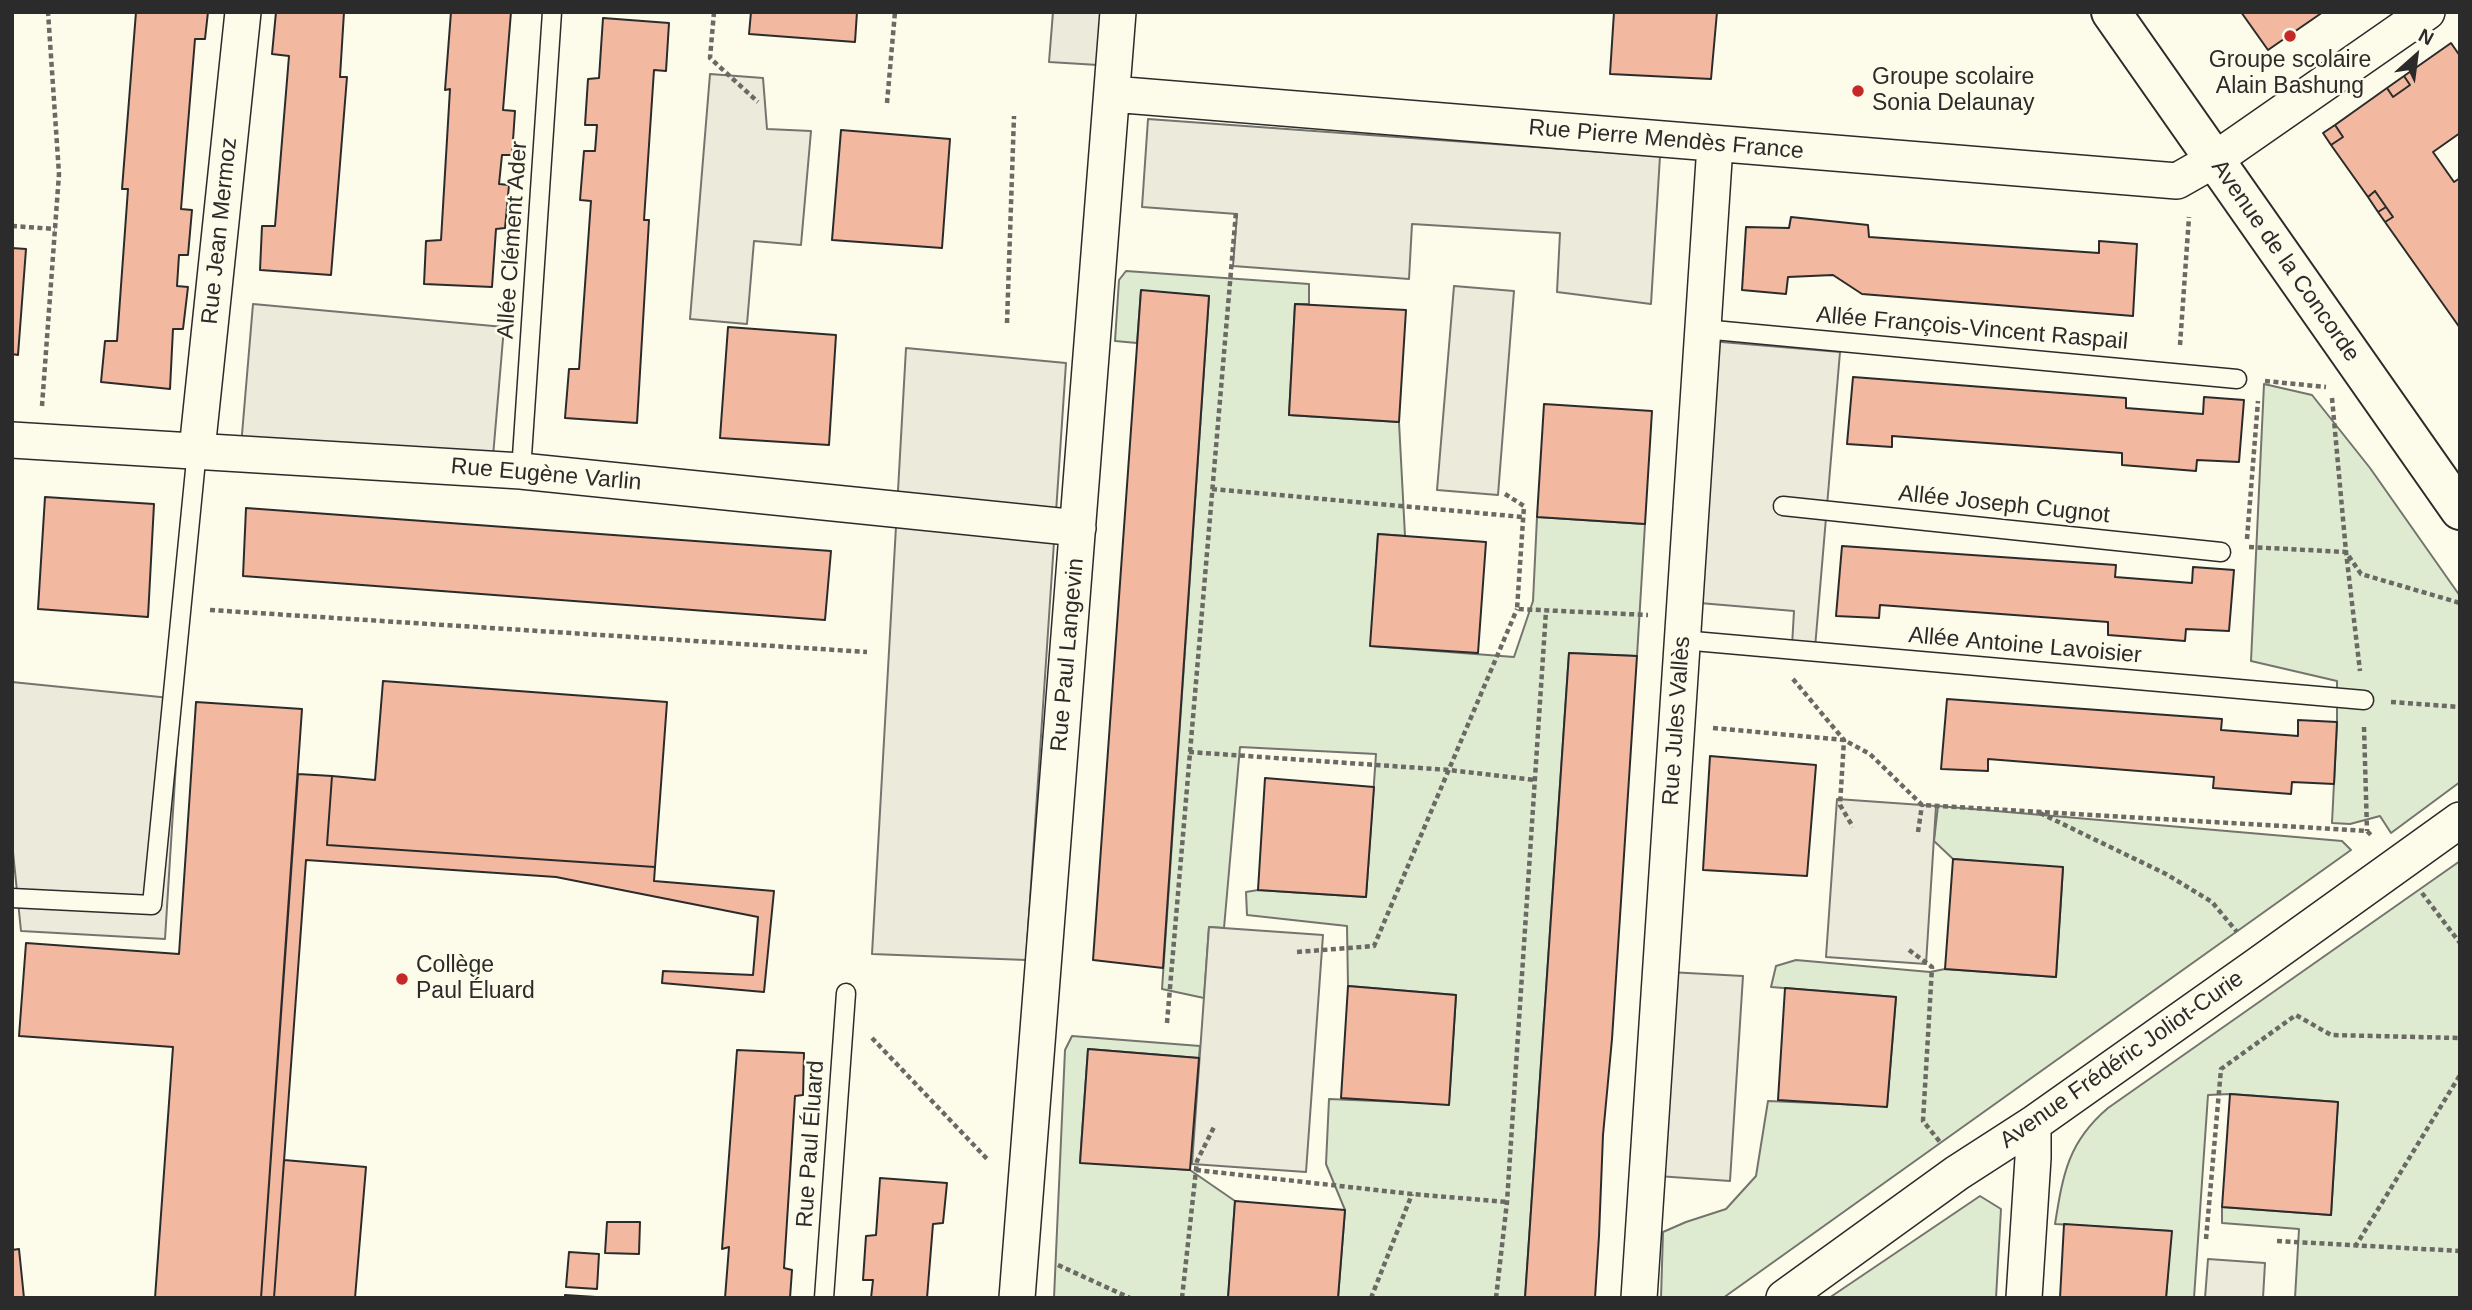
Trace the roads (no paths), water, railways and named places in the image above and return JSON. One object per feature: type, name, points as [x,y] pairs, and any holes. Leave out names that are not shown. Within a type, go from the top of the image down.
[{"type":"street","name":"Rue Jean Mermoz","points":[[197,450],[243,12]]},
{"type":"street","name":"Rue Paul Langevin","points":[[1017,1298],[1118,12]]},
{"type":"street","name":"Avenue de la Concorde","points":[[2111,12],[2460,510]]},
{"type":"street","name":"Rue Pierre Mendès France","points":[[1112,94],[2177,181],[2214,160],[2427,12]]},
{"type":"street","name":"Rue Jules Vallès","points":[[1639,1298],[1715,145]]},
{"type":"street","name":"Rue Eugène Varlin","points":[[26,441],[521,471],[1078,528]]},
{"type":"street","name":"Avenue Frédéric Joliot-Curie","points":[[1784,1298],[1957,1173],[2033,1124],[2460,820]]},
{"type":"street","points":[[2024,1298],[2033,1124]]},
{"type":"lane","name":"Allée Clément Ader","points":[[521,471],[552,12]]},
{"type":"lane","name":"Allée François-Vincent Raspail","points":[[1703,329],[2237,379]]},
{"type":"lane","points":[[12,898],[152,905],[197,450]]},
{"type":"lane","name":"Allée Joseph Cugnot","points":[[1783,506],[2221,552]]},
{"type":"lane","name":"Allée Antoine Lavoisier","points":[[1683,629],[1767,648],[2364,700]]},
{"type":"lane","name":"Rue Paul Éluard","points":[[824,1298],[846,1001]]},
{"type":"place","name":"Groupe scolaire Alain Bashung","points":[[2290,36]]},
{"type":"place","name":"Groupe scolaire Sonia Delaunay","points":[[1858,91]]},
{"type":"place","name":"Collège Paul Éluard","points":[[402,979]]}]
